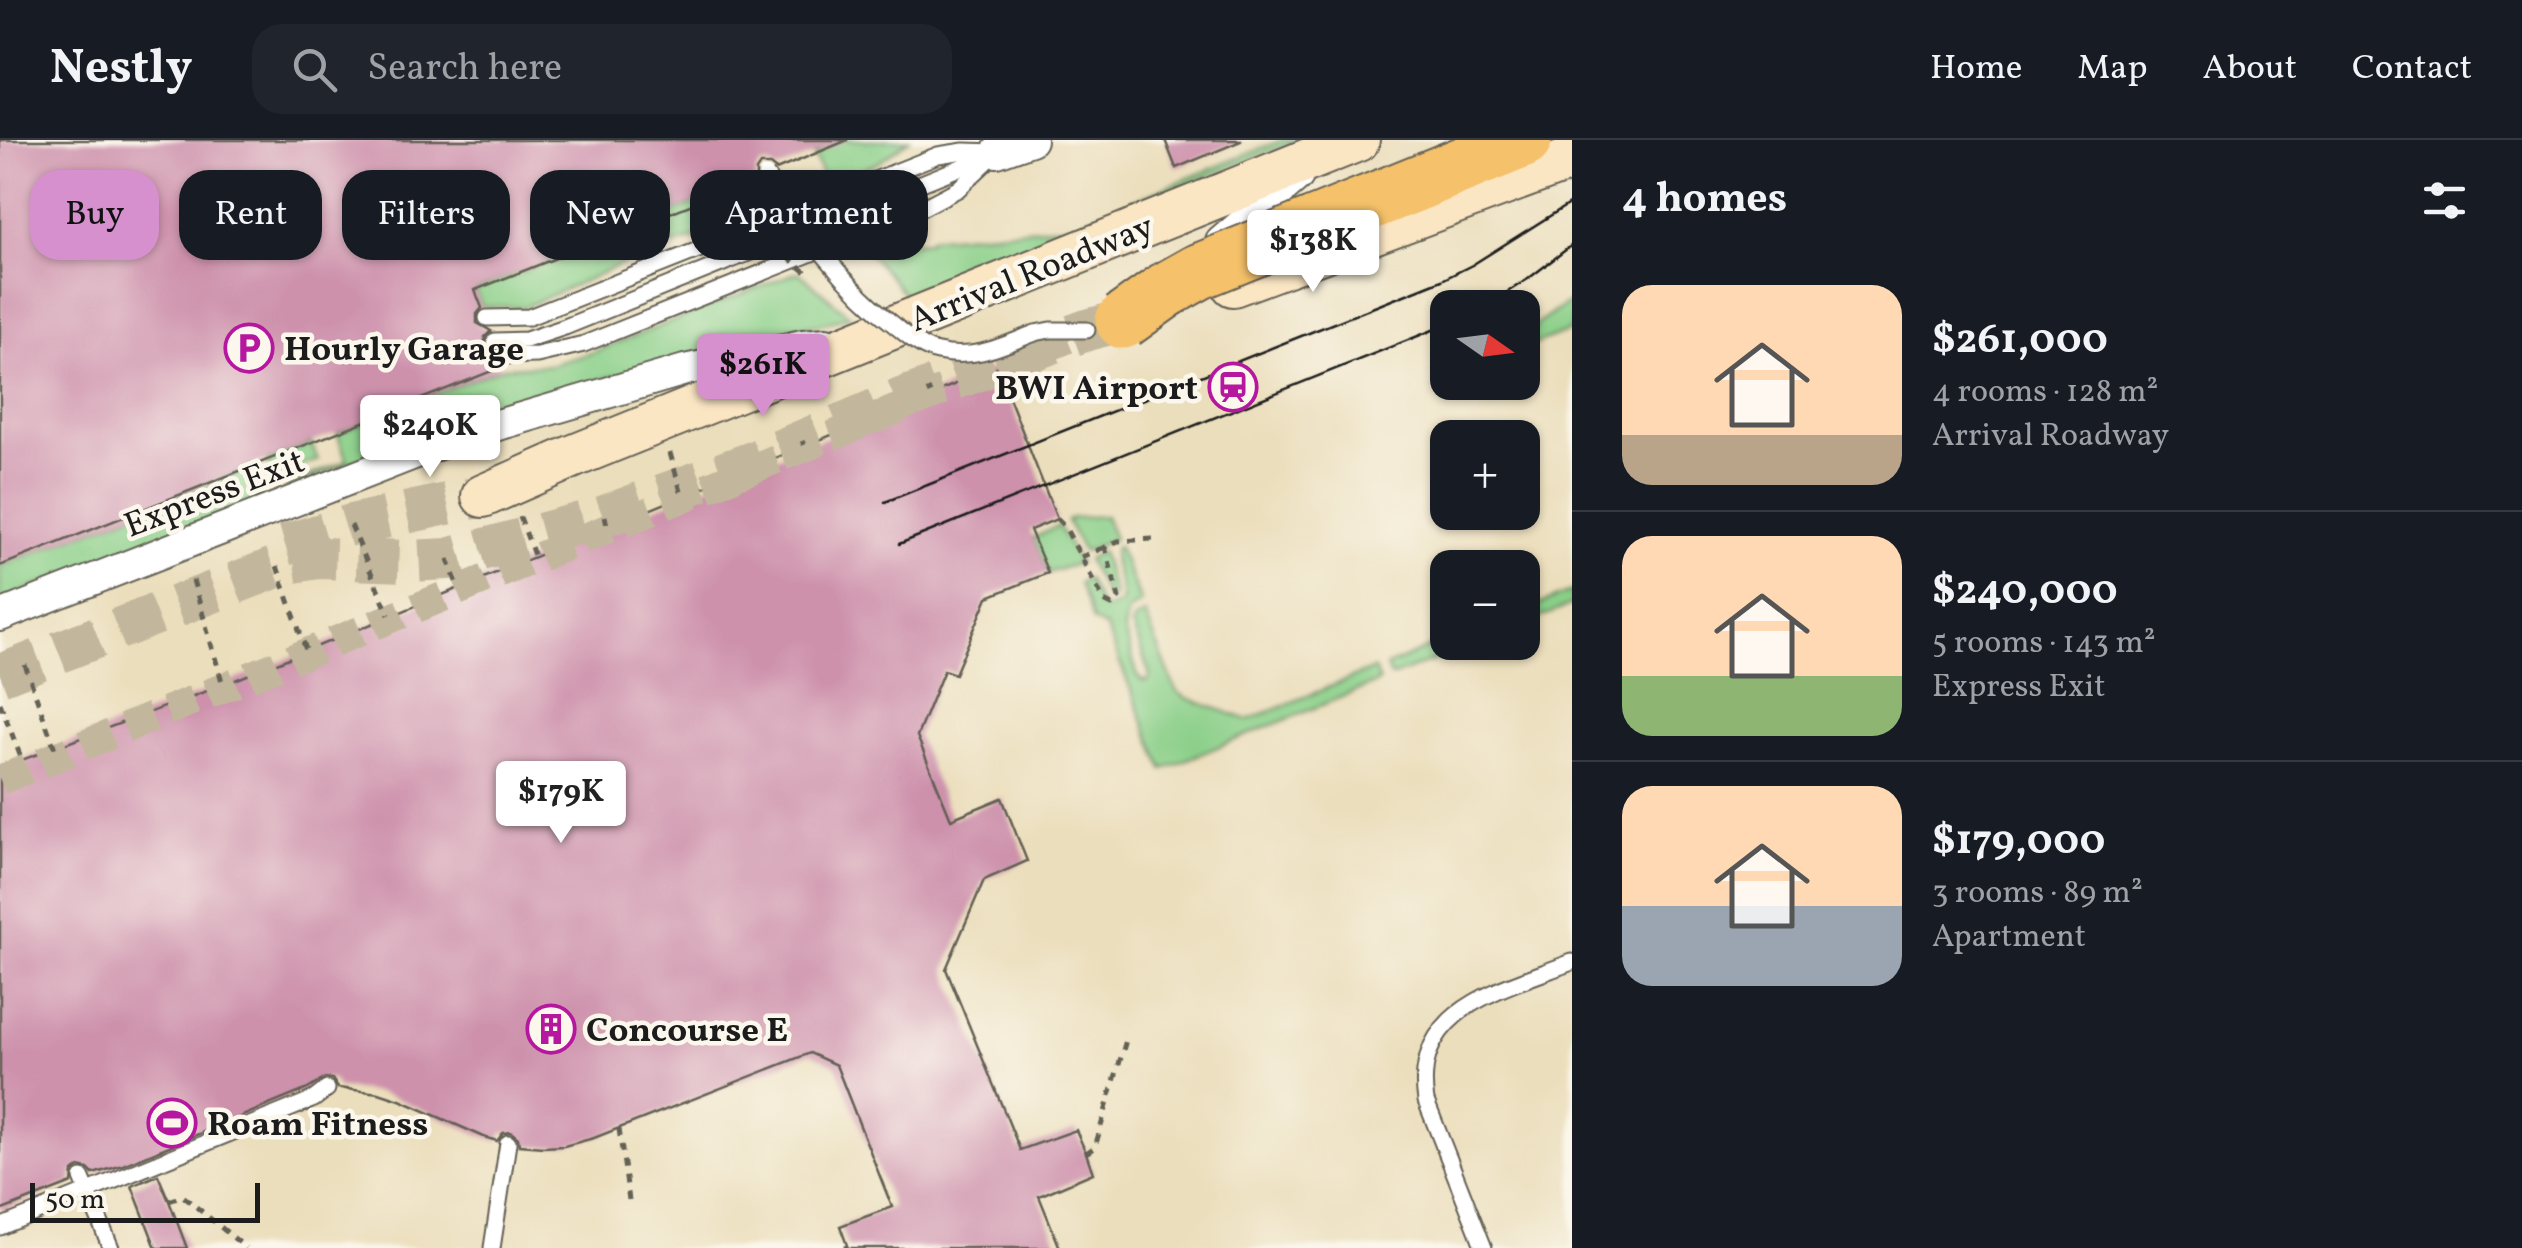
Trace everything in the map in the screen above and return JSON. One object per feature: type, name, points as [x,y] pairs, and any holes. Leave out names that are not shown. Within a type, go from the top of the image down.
[{"type":"highway","points":[[1105,325],[1198,272],[1472,179],[1524,140]]},
{"type":"main road","name":"Arrival Roadway","points":[[483,496],[1348,144]]},
{"type":"main road","points":[[1472,179],[1572,158]]},
{"type":"street","points":[[997,152],[1031,140]]},
{"type":"street","points":[[1221,242],[1268,200],[1348,144]]},
{"type":"street","name":"Express Exit","points":[[0,616],[457,437],[685,370],[803,345],[862,340]]},
{"type":"lane","points":[[997,152],[958,190],[912,213],[598,339],[554,352],[498,348],[546,335],[997,152]]},
{"type":"lane","points":[[487,318],[529,316],[938,154],[997,152]]},
{"type":"lane","points":[[829,260],[844,281],[884,318],[928,349],[949,354],[985,352],[1050,330],[1105,325]]},
{"type":"lane","points":[[1484,1248],[1426,1101],[1424,1072],[1428,1054],[1440,1030],[1462,1009],[1572,962]]},
{"type":"lane","points":[[0,1227],[84,1184],[314,1099],[326,1089]]},
{"type":"lane","points":[[492,1248],[508,1143]]},
{"type":"lane","points":[[84,1184],[112,1248]]},
{"type":"path","points":[[605,516],[606,526]]},
{"type":"path","points":[[1057,519],[1066,527],[1104,601],[1115,604],[1119,594],[1105,547]]},
{"type":"path","points":[[351,525],[389,616]]},
{"type":"path","points":[[1081,557],[1118,541],[1154,539]]},
{"type":"path","points":[[448,559],[458,587]]},
{"type":"path","points":[[277,566],[306,650]]},
{"type":"path","points":[[193,580],[223,685]]},
{"type":"path","points":[[25,665],[55,749]]},
{"type":"path","points":[[0,703],[22,760]]},
{"type":"path","points":[[1086,1153],[1096,1147],[1126,1040]]},
{"type":"path","points":[[619,1128],[629,1200]]},
{"type":"path","points":[[169,1201],[182,1196],[246,1248]]},
{"type":"green space","points":[[815,140],[909,140],[861,170],[820,170],[814,155],[819,152]]},
{"type":"green space","points":[[1282,140],[1299,140],[907,297],[875,260],[928,260],[929,238],[1073,225]]},
{"type":"green space","points":[[690,205],[690,240],[670,247],[670,213]]},
{"type":"green space","points":[[551,260],[633,260],[525,307],[482,306],[475,290]]},
{"type":"green space","points":[[798,272],[850,316],[507,404],[505,401],[442,426],[436,410],[416,418],[422,434],[286,489],[284,486],[347,461],[337,433],[503,367],[550,365],[594,352]]},
{"type":"green space","points":[[1572,300],[1572,330],[1540,342],[1540,322]]},
{"type":"green space","points":[[311,443],[318,460],[274,477],[267,461]]},
{"type":"green space","points":[[254,466],[263,490],[260,499],[0,601],[0,566]]},
{"type":"green space","points":[[1105,516],[1114,539],[1083,552],[1067,521]]},
{"type":"green space","points":[[1058,526],[1079,563],[1048,573],[1033,538]]},
{"type":"green space","points":[[1115,547],[1141,602],[1128,611],[1124,630],[1142,681],[1150,675],[1132,625],[1145,614],[1176,691],[1248,720],[1374,669],[1379,682],[1163,769],[1106,628],[1093,621],[1079,583],[1087,579],[1105,609],[1121,604]]},
{"type":"green space","points":[[1101,552],[1112,599],[1107,598],[1087,559]]},
{"type":"green space","points":[[1572,591],[1572,605],[1540,617],[1540,604]]},
{"type":"green space","points":[[1430,647],[1430,660],[1434,660],[1391,677],[1387,666]]},
{"type":"building","name":"Hourly Garage","points":[[0,140],[848,140],[776,170],[760,165],[757,170],[690,170],[690,205],[670,213],[670,170],[530,170],[530,260],[551,260],[475,290],[482,308],[477,323],[491,331],[485,337],[485,346],[491,351],[492,363],[502,367],[0,566]]},
{"type":"building","points":[[1165,140],[1241,140],[1241,141],[1176,168]]},
{"type":"building","points":[[997,367],[1057,519],[1030,530],[1048,573],[988,597],[955,674],[944,670],[917,736],[951,819],[1002,798],[1027,861],[984,880],[946,969],[1020,1150],[1076,1130],[1086,1153],[1093,1173],[1039,1196],[1060,1248],[848,1248],[840,1226],[892,1207],[836,1065],[810,1053],[594,1138],[564,1146],[519,1145],[511,1132],[503,1133],[497,1141],[400,1100],[338,1088],[332,1079],[325,1078],[308,1089],[123,1165],[93,1174],[79,1167],[73,1172],[72,1183],[0,1211],[0,768],[223,685]]},
{"type":"building","points":[[158,1175],[187,1248],[156,1248],[132,1186]]},
{"type":"tunnel","points":[[0,780],[1134,311]]},
{"type":"tunnel","points":[[0,675],[287,563],[318,558],[448,559],[599,518],[750,463],[901,399],[1121,321]]},
{"type":"tunnel","points":[[285,545],[351,525],[483,496]]},
{"type":"tram line","points":[[885,502],[1442,280],[1572,202]]},
{"type":"tram line","points":[[1511,290],[1572,245]]},
{"type":"tram line","points":[[899,544],[1430,331]]},
{"type":"place","name":"Hourly Garage","points":[[249,348]]},
{"type":"place","name":"BWI Airport","points":[[1233,387]]},
{"type":"place","name":"Concourse E","points":[[551,1029]]},
{"type":"place","name":"Roam Fitness","points":[[172,1123]]}]
